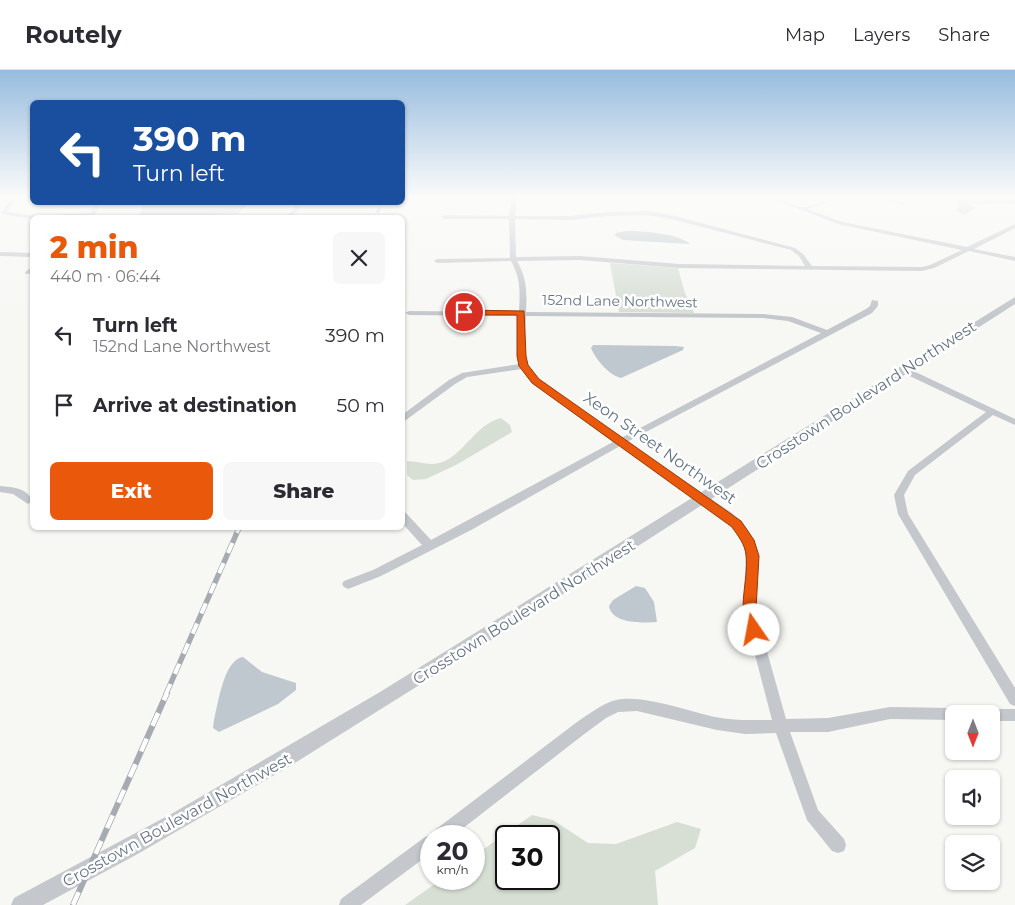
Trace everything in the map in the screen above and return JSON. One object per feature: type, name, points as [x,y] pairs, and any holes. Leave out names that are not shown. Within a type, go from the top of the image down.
[{"type":"street","points":[[405,418],[452,382],[465,375],[524,366],[521,348],[523,281],[513,259],[512,237]]},
{"type":"street","points":[[746,237],[793,249],[801,255],[809,266]]},
{"type":"street","points":[[912,237],[1015,258]]},
{"type":"street","points":[[438,261],[580,258],[680,266],[809,266],[922,269],[932,267],[994,237]]},
{"type":"street","points":[[0,254],[30,254]]},
{"type":"street","name":"Crosstown Boulevard Northwest","points":[[21,905],[87,872],[288,759],[703,499],[902,369],[1015,300]]},
{"type":"street","points":[[348,584],[377,573],[469,526],[620,442],[827,334],[869,311],[874,306],[874,301]]},
{"type":"street","name":"152nd Lane Northwest","points":[[409,313],[770,316],[789,319],[827,334]]},
{"type":"street","name":"Xeon Street Northwest","points":[[524,366],[536,381],[736,524],[748,540],[753,563],[749,609],[781,726],[812,815],[838,845]]},
{"type":"street","points":[[902,369],[1015,422]]},
{"type":"street","points":[[992,411],[911,473],[899,495],[903,514],[1015,700]]},
{"type":"street","points":[[0,489],[16,492],[28,500]]},
{"type":"street","points":[[405,519],[429,545]]},
{"type":"street","points":[[455,825],[578,730],[601,714],[617,706],[638,705],[717,724],[745,727],[828,725],[890,713],[945,714]]},
{"type":"street","points":[[1000,715],[1015,715]]},
{"type":"street","points":[[347,905],[420,851]]},
{"type":"shaded area","points":[[617,237],[677,237],[690,244],[623,240]]},
{"type":"shaded area","points":[[610,263],[678,268],[685,293],[694,313],[619,312]]},
{"type":"shaded area","points":[[593,345],[684,347],[683,350],[621,378],[612,374],[600,362],[591,348]]},
{"type":"shaded area","points":[[501,418],[510,425],[512,432],[456,465],[426,479],[413,480],[407,475],[407,461],[431,464],[447,460],[455,455],[484,427],[492,421]]},
{"type":"shaded area","points":[[636,586],[645,588],[654,602],[657,622],[628,621],[611,612],[609,606],[613,600]]},
{"type":"shaded area","points":[[243,657],[262,672],[296,683],[296,690],[278,704],[219,732],[213,728],[223,683],[231,665]]},
{"type":"shaded area","points":[[532,815],[553,820],[588,843],[616,844],[677,822],[701,829],[695,848],[655,871],[658,905],[405,905],[426,890],[485,890],[485,848],[495,841],[495,890],[560,890],[560,825],[518,825]]},
{"type":"railway","points":[[166,694],[238,530]]},
{"type":"railway","points":[[73,905],[167,693]]},
{"type":"route","points":[[464,312],[522,313],[521,348],[524,366],[536,381],[620,442],[728,516],[736,524],[748,540],[752,552],[753,563],[749,609],[754,630]]}]
